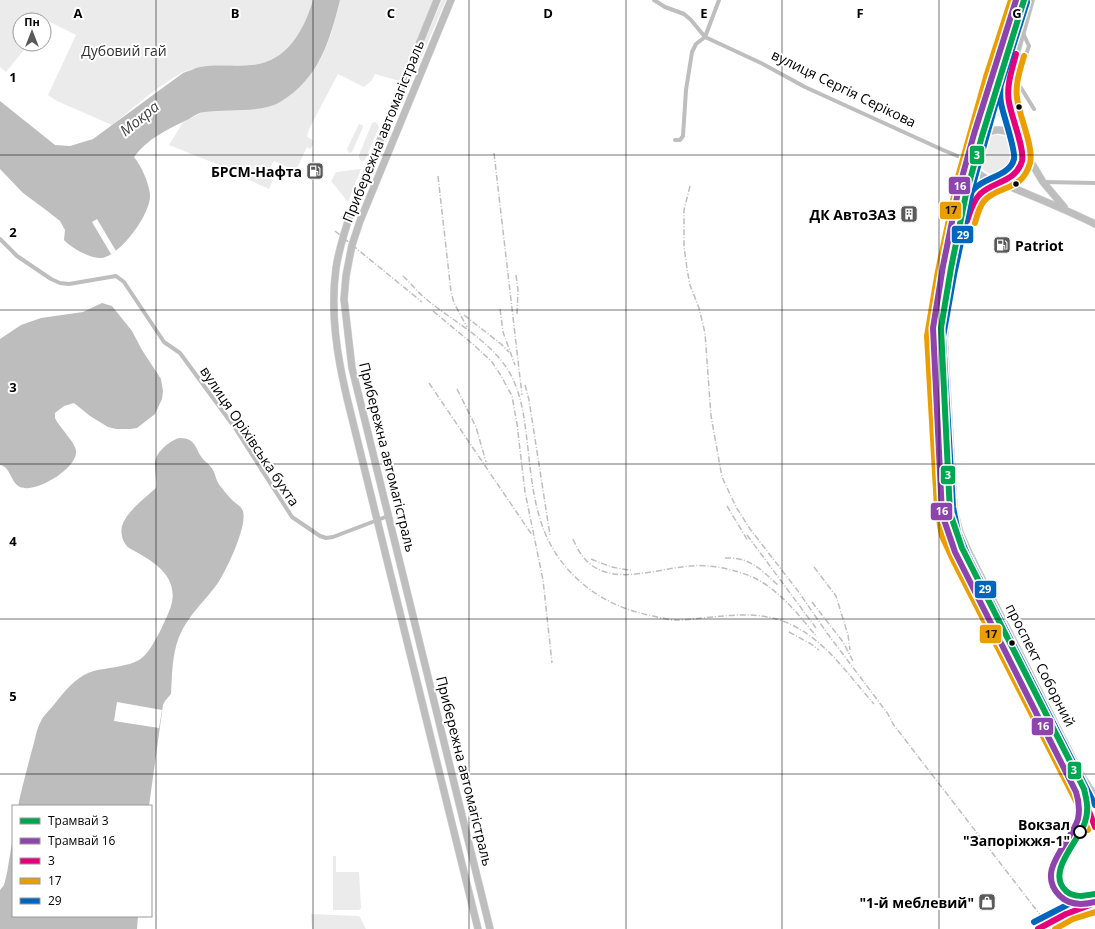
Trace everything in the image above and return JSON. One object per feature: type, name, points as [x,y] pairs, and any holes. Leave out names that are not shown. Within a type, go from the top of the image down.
[{"type":"main road","name":"Прибережна автомагістраль","points":[[437,0],[351,212],[343,237],[336,267],[334,290],[335,327],[340,370],[478,929]]},
{"type":"main road","name":"Прибережна автомагістраль","points":[[451,0],[406,106],[356,233],[349,260],[344,299],[352,368],[490,929]]},
{"type":"main road","points":[[1019,0],[994,79],[972,162],[974,167],[982,176],[1065,209],[1095,224]]},
{"type":"main road","points":[[1001,183],[1017,172],[1022,162],[1023,152],[1019,142],[1009,101],[1008,88],[1031,0]]},
{"type":"main road","points":[[403,82],[406,88],[409,89],[415,87]]},
{"type":"main road","points":[[395,102],[401,98],[405,100],[406,106]]},
{"type":"main road","points":[[978,138],[995,130],[1004,131],[1013,135],[1019,142],[1043,182],[1065,209]]},
{"type":"main road","name":"проспект Соборний","points":[[972,162],[966,179],[946,273],[935,336],[945,508],[950,534],[960,557],[1087,806],[1095,827]]},
{"type":"main road","name":"проспект Соборний","points":[[1001,183],[988,188],[979,195],[970,210],[957,255],[945,338],[955,511],[960,530],[1083,777],[1095,795]]},
{"type":"main road","points":[[950,534],[960,530]]},
{"type":"main road","points":[[1087,806],[1095,800]]},
{"type":"main road","points":[[1038,929],[1066,914],[1095,903]]},
{"type":"street","points":[[654,0],[665,7],[684,14],[705,37]]},
{"type":"street","points":[[675,140],[680,140],[682,136],[686,90],[692,52],[696,44],[705,37],[719,0]]},
{"type":"street","points":[[1023,33],[1029,46],[1018,78],[1018,83],[1034,109]]},
{"type":"street","name":"вулиця Сергія Серікова","points":[[705,37],[761,63],[805,87],[972,162]]},
{"type":"street","points":[[1043,182],[1095,183]]},
{"type":"street","name":"вулиця Оріхівська бухта","points":[[0,239],[17,256],[51,279],[60,283],[69,284],[116,276],[124,282],[164,342],[180,353],[235,428],[292,517],[320,536],[326,538],[333,537],[388,516]]},
{"type":"green space","name":"Дубовий гай","points":[[0,0],[313,0],[305,22],[299,33],[292,43],[275,58],[264,63],[252,65],[211,66],[184,72],[155,90],[112,125],[57,101],[48,95],[76,35],[52,23],[52,12],[12,12],[12,52],[22,52],[6,72],[0,67]]},
{"type":"green space","points":[[340,0],[437,0],[403,82],[375,74],[372,80],[364,87],[338,74],[309,129],[307,137],[313,140],[313,145],[310,149],[307,147],[297,168],[293,170],[274,161],[265,175],[273,180],[269,189],[234,173],[234,171],[169,145],[183,122],[203,112],[265,107],[302,84],[321,58],[331,34]]},
{"type":"green space","points":[[442,0],[446,0],[409,86],[407,84]]},
{"type":"green space","points":[[998,92],[1004,118],[997,116],[991,118]]},
{"type":"green space","points":[[375,122],[379,127],[366,158],[364,161],[361,161],[359,155],[372,123]]},
{"type":"green space","points":[[359,124],[363,127],[352,152],[349,153],[347,149]]},
{"type":"green space","points":[[997,135],[1005,137],[1011,141],[1015,147],[1017,155],[1015,163],[1011,169],[1005,173],[997,175],[989,173],[983,169],[979,163],[977,155],[979,147],[983,141],[989,137]]},
{"type":"green space","points":[[361,169],[348,202],[331,181],[336,172]]},
{"type":"green space","points":[[333,856],[336,856],[336,872],[359,872],[361,908],[359,910],[333,910]]},
{"type":"green space","points":[[311,914],[358,916],[366,929],[312,929]]},
{"type":"water","name":"Мокра","points":[[313,0],[340,0],[327,44],[321,57],[304,82],[293,93],[280,102],[264,108],[214,111],[197,114],[166,130],[146,144],[134,157],[140,165],[146,179],[150,194],[149,202],[141,221],[134,232],[118,249],[110,255],[102,258],[92,257],[67,243],[64,240],[65,230],[60,221],[23,193],[0,169],[0,101],[55,145],[70,146],[93,139],[183,73],[198,67],[252,65],[264,63],[275,58],[292,43],[299,33],[305,22]]},
{"type":"water","points":[[102,303],[112,306],[132,331],[142,350],[161,379],[163,391],[162,399],[155,414],[137,428],[130,429],[116,429],[108,427],[90,416],[74,403],[64,406],[55,413],[55,418],[75,448],[75,458],[63,472],[45,483],[35,487],[20,487],[14,482],[4,466],[0,465],[0,339],[21,325],[41,318],[83,312]]},
{"type":"water","points":[[179,438],[190,440],[214,472],[221,487],[242,509],[244,515],[240,535],[226,568],[218,583],[187,622],[179,637],[173,665],[171,694],[163,705],[149,805],[18,805],[39,724],[44,716],[70,685],[84,675],[94,671],[130,664],[142,658],[148,652],[166,618],[171,606],[173,595],[167,577],[154,563],[125,544],[122,538],[121,529],[124,521],[132,510],[156,488],[155,461],[159,452],[170,442]]},
{"type":"water","points":[[12,842],[12,917],[138,917],[137,929],[0,929],[0,890],[4,885]]},
{"type":"pier","points":[[97,219],[116,251],[111,254],[92,222]]},
{"type":"pier","points":[[117,702],[162,710],[159,728],[114,721]]},
{"type":"tram line","name":"16","points":[[1016,0],[974,134],[958,192],[943,266],[933,328],[942,514],[955,552],[1077,795],[1079,808],[1078,819],[1052,867],[1051,877],[1053,886],[1060,896],[1072,903],[1086,904],[1095,902]]},
{"type":"tram line","name":"3","points":[[1024,0],[982,136],[966,194],[941,328],[950,513],[962,548],[1084,789],[1087,806],[1086,818],[1082,829],[1061,866],[1059,875],[1061,883],[1066,891],[1072,895],[1084,896],[1095,894]]},
{"type":"tram line","points":[[1054,874],[1067,853]]},
{"type":"tram line","points":[[1064,859],[1062,876],[1067,888],[1078,893],[1095,891]]},
{"type":"railway","points":[[494,153],[522,395]]},
{"type":"railway","points":[[438,176],[451,292],[454,303],[467,327]]},
{"type":"railway","points":[[690,186],[684,210],[684,246],[687,269],[690,285],[699,308],[705,333],[711,416],[722,477],[736,507],[750,529],[798,591],[827,633],[888,714],[893,724],[1051,929]]},
{"type":"railway","points":[[335,231],[422,302]]},
{"type":"railway","points":[[516,275],[518,290],[517,315]]},
{"type":"railway","points":[[403,276],[437,308],[485,343],[495,353],[512,377],[519,394],[523,412],[533,489],[542,526],[559,559],[572,574],[596,593],[619,606],[635,612],[671,620],[738,615],[761,616],[773,618],[796,627],[818,642],[838,662],[874,704]]},
{"type":"railway","points":[[500,309],[503,332],[515,365]]},
{"type":"railway","points":[[433,311],[492,362],[512,396],[525,492],[543,580],[552,663]]},
{"type":"railway","points":[[464,315],[509,352]]},
{"type":"railway","points":[[429,383],[532,535]]},
{"type":"railway","points":[[525,385],[529,400],[550,535]]},
{"type":"railway","points":[[457,389],[476,427],[486,462]]},
{"type":"railway","points":[[727,506],[748,541]]},
{"type":"railway","points":[[747,535],[816,628]]},
{"type":"railway","points":[[573,539],[582,556],[594,567],[608,573],[623,575],[639,574],[690,566],[712,566],[736,571],[750,576],[760,581],[778,594],[795,610],[817,637]]},
{"type":"railway","points":[[725,558],[734,558],[749,562],[761,570],[779,586]]},
{"type":"railway","points":[[591,559],[620,569],[631,570]]},
{"type":"railway","points":[[814,567],[836,596],[848,635],[850,650]]},
{"type":"railway","points":[[812,602],[843,642],[853,661]]},
{"type":"railway","points":[[789,632],[819,650]]},
{"type":"transit line","name":"17","points":[[1011,0],[986,77],[958,177],[938,271],[927,336],[937,508],[942,536],[953,560],[1080,809],[1088,830]]},
{"type":"transit line","name":"3","points":[[1019,0],[994,79],[966,179],[946,273],[935,337],[945,508],[950,534],[960,557],[1087,806],[1095,827]]},
{"type":"transit line","name":"29","points":[[1027,2],[1002,81],[974,181],[954,275],[943,337],[953,507],[958,532],[967,554],[1095,805]]},
{"type":"transit line","name":"29","points":[[959,219],[963,207],[971,192],[979,185],[1008,169],[1012,165],[1014,159],[1013,148],[1000,96],[1002,77],[1008,52]]},
{"type":"transit line","name":"3","points":[[967,221],[974,203],[980,194],[1010,177],[1019,168],[1022,161],[1022,149],[1008,96],[1010,78],[1016,54]]},
{"type":"transit line","name":"17","points":[[975,223],[982,203],[996,192],[1016,184],[1026,172],[1030,163],[1030,149],[1018,105],[1017,93],[1018,77],[1024,56]]},
{"type":"transit line","name":"29","points":[[1034,922],[1067,905],[1093,896]]},
{"type":"transit line","name":"3","points":[[1038,929],[1066,914],[1095,903]]},
{"type":"transit line","name":"17","points":[[1055,929],[1073,919],[1095,912]]},
{"type":"place","name":"БРСМ-Нафта","points":[[315,171]]},
{"type":"place","name":"ДК АвтоЗАЗ","points":[[909,214]]},
{"type":"place","name":"Patriot","points":[[1002,245]]},
{"type":"place","name":"Вокзал \"Запоріжжя-1\"","points":[[1080,832]]},
{"type":"place","name":"\"1-й меблевий\"","points":[[987,902]]}]
